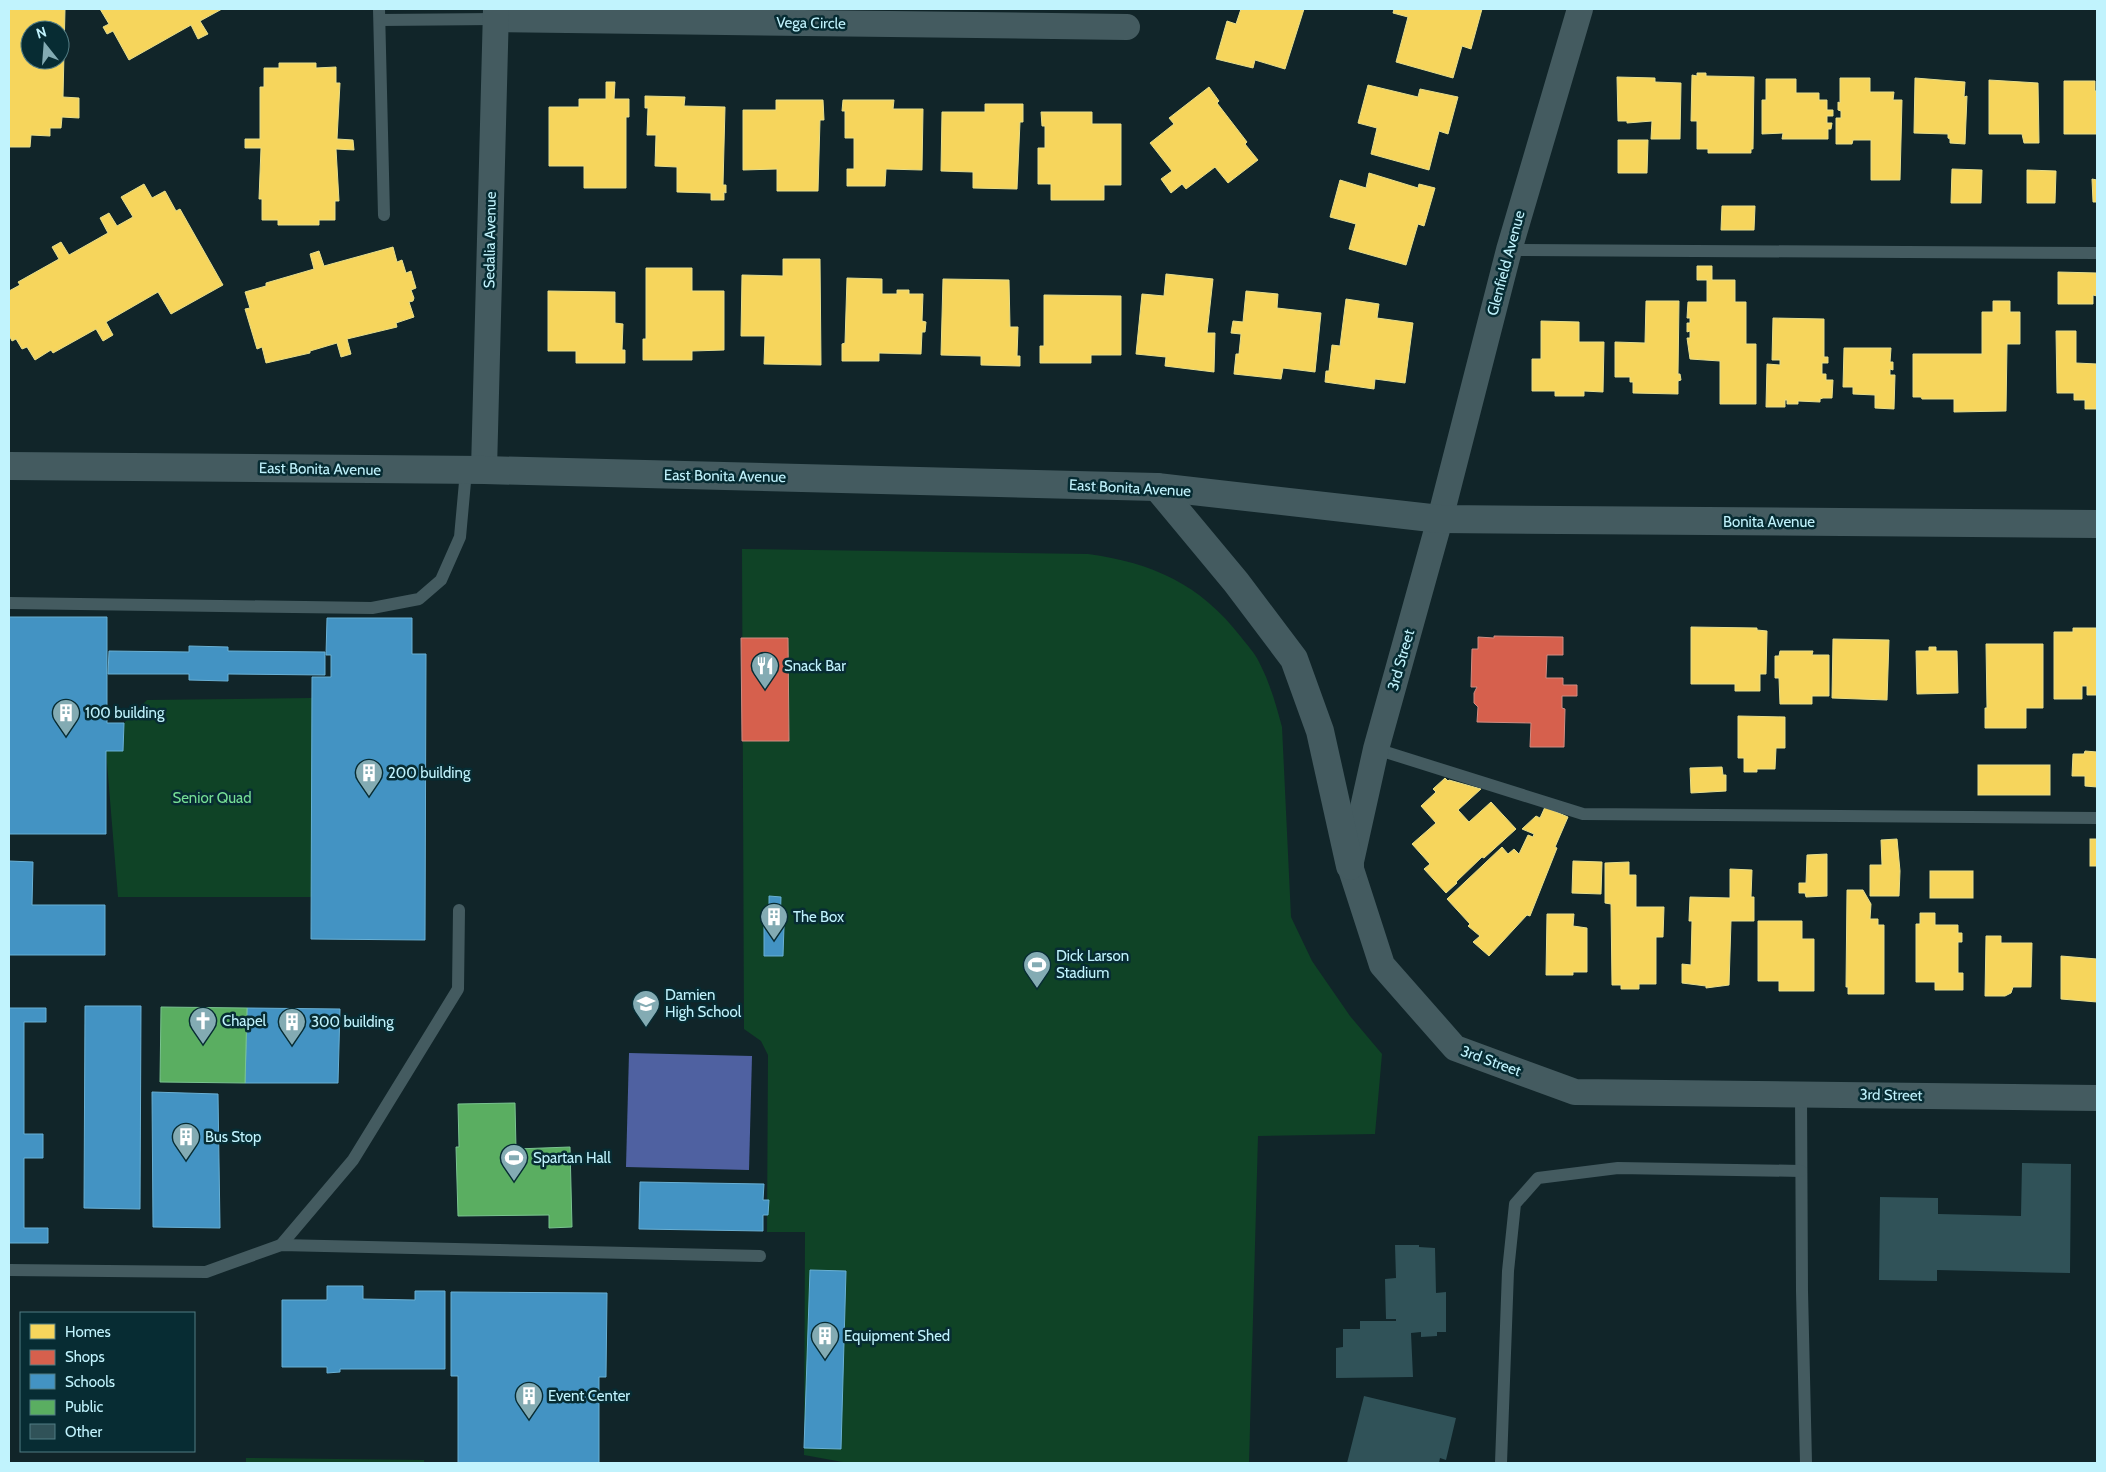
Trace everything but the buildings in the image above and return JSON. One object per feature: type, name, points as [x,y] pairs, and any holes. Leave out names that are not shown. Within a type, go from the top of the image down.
[{"type":"main road","name":"East Bonita Avenue","points":[[9,466],[475,471],[1156,487],[1440,520]]},
{"type":"main road","points":[[1156,487],[1236,582],[1294,659],[1320,731],[1350,866]]},
{"type":"main road","name":"Bonita Avenue","points":[[1440,520],[2097,524]]},
{"type":"street","name":"Glenfield Avenue","points":[[1440,520],[1509,250],[1580,9]]},
{"type":"street","name":"Vega Circle","points":[[496,14],[1127,27]]},
{"type":"street","name":"Sedalia Avenue","points":[[475,471],[496,14]]},
{"type":"street","name":"3rd Street","points":[[1440,520],[1376,749],[1350,866],[1382,965],[1456,1048],[1574,1092],[2097,1098]]},
{"type":"lane","points":[[384,215],[380,14],[496,14]]},
{"type":"lane","points":[[1509,250],[2097,253]]},
{"type":"lane","points":[[9,603],[372,608],[419,599],[441,580],[460,537],[475,471]]},
{"type":"lane","points":[[1376,749],[1583,814],[2097,818]]},
{"type":"lane","points":[[281,1245],[353,1160],[458,989],[459,910]]},
{"type":"lane","points":[[1801,1094],[1806,1463]]},
{"type":"lane","points":[[1501,1463],[1508,1271],[1515,1204],[1538,1178],[1618,1168],[1802,1171]]},
{"type":"lane","points":[[9,1270],[206,1272],[281,1245],[760,1256]]},
{"type":"green space","name":"Dick Larson Stadium","points":[[742,549],[1088,554],[1112,558],[1154,570],[1192,590],[1225,619],[1251,649],[1257,659],[1270,686],[1282,727],[1291,917],[1312,961],[1350,1016],[1382,1054],[1375,1134],[1258,1136],[1249,1463],[848,1463],[804,1455],[805,1232],[767,1232],[768,1055],[761,1041],[744,1029]]},
{"type":"green space","name":"Senior Quad","points":[[312,698],[311,897],[118,897],[106,751],[123,751],[124,723],[147,700]]},
{"type":"green space","points":[[246,1458],[424,1460],[424,1463],[246,1463]]},
{"type":"water","points":[[629,1053],[752,1056],[749,1170],[626,1167]]},
{"type":"place","name":"Snack Bar","points":[[765,690]]},
{"type":"place","name":"100 building","points":[[66,737]]},
{"type":"place","name":"200 building","points":[[369,797]]},
{"type":"place","name":"The Box","points":[[774,941]]},
{"type":"place","name":"Dick Larson Stadium","points":[[1037,989]]},
{"type":"place","name":"Damien High School","points":[[646,1028]]},
{"type":"place","name":"Chapel","points":[[203,1045]]},
{"type":"place","name":"300 building","points":[[292,1046]]},
{"type":"place","name":"Bus Stop","points":[[186,1161]]},
{"type":"place","name":"Spartan Hall","points":[[514,1182]]},
{"type":"place","name":"Equipment Shed","points":[[825,1360]]},
{"type":"place","name":"Event Center","points":[[529,1420]]}]
